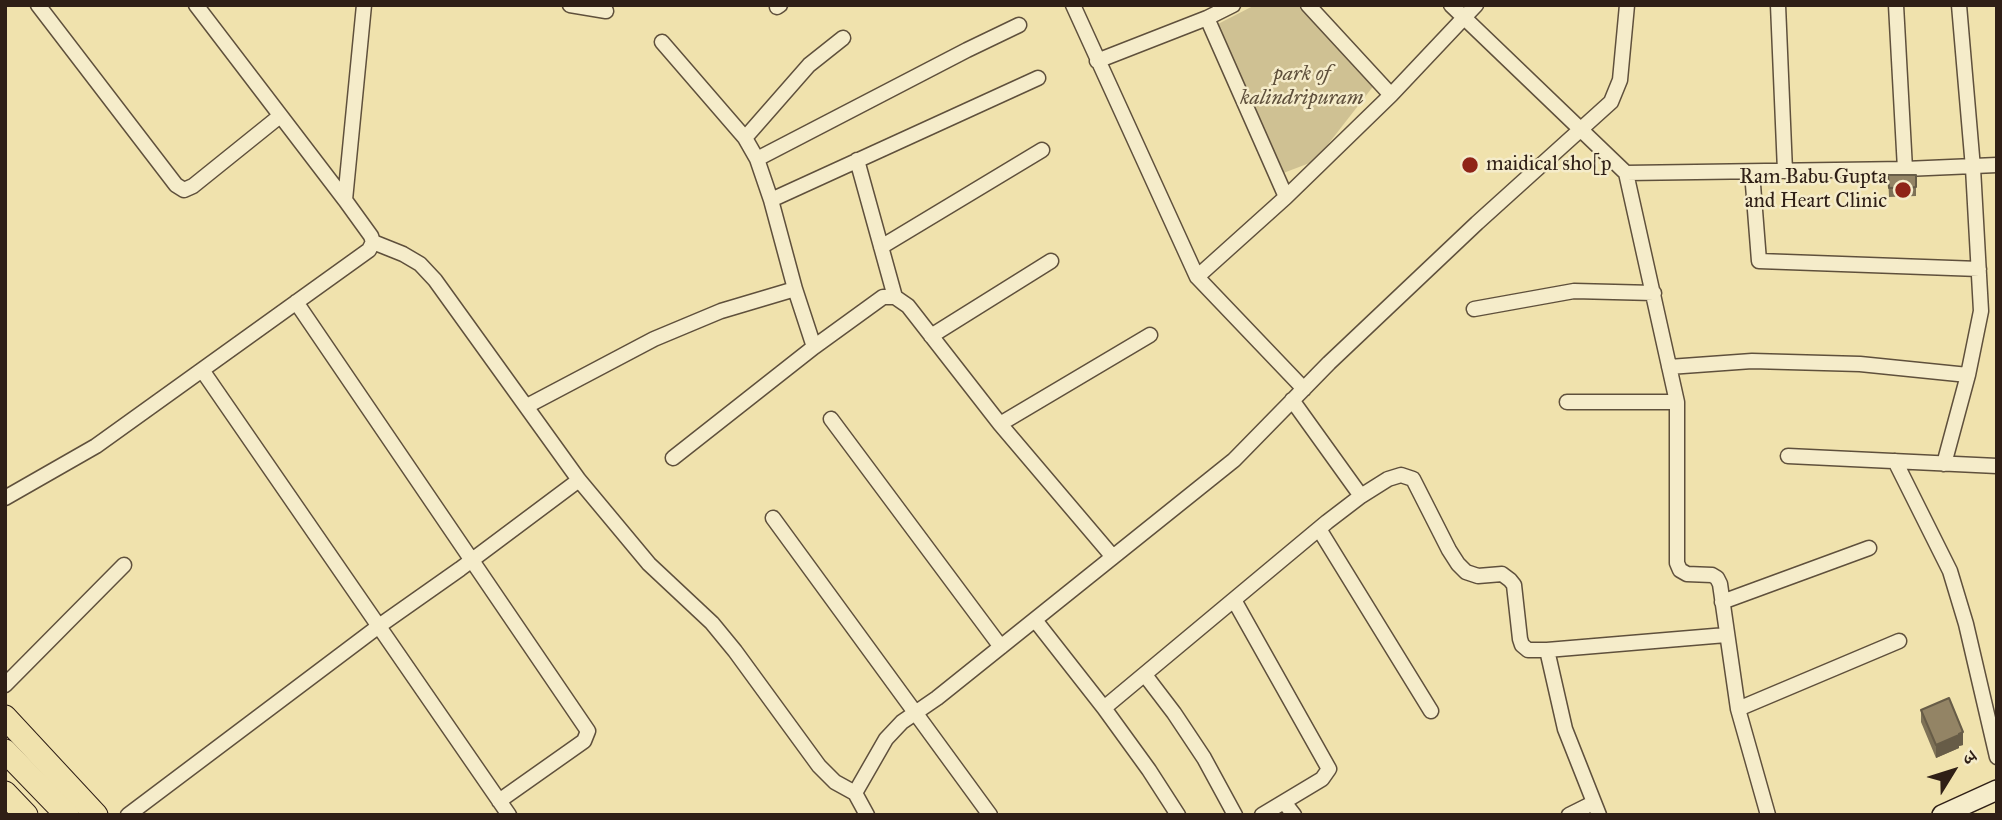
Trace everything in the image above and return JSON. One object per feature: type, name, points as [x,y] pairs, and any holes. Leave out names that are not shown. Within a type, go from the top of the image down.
[{"type":"main road","points":[[5,717],[96,815]]},
{"type":"main road","points":[[5,751],[67,815]]},
{"type":"main road","points":[[1942,815],[1997,790]]},
{"type":"main road","points":[[5,793],[26,815]]},
{"type":"street","points":[[38,5],[176,185],[184,190],[193,186],[280,116]]},
{"type":"street","points":[[5,498],[96,446],[369,250],[373,243],[371,236],[345,200],[196,5]]},
{"type":"street","points":[[345,200],[364,5]]},
{"type":"street","points":[[570,5],[606,11]]},
{"type":"street","points":[[1073,5],[1197,277],[1304,389]]},
{"type":"street","points":[[1097,61],[1207,18],[1233,5]]},
{"type":"street","points":[[1308,5],[1391,95]]},
{"type":"street","points":[[1451,5],[1626,173],[1677,402],[1677,563],[1680,570],[1687,574],[1712,575],[1717,578],[1738,709],[1768,815]]},
{"type":"street","points":[[1197,277],[1286,197],[1391,95],[1476,5]]},
{"type":"street","points":[[855,793],[886,739],[902,722],[1001,647],[1234,460],[1292,400],[1476,223],[1611,102],[1620,80],[1627,5]]},
{"type":"street","points":[[1778,5],[1785,171]]},
{"type":"street","points":[[1896,5],[1905,169]]},
{"type":"street","points":[[1944,464],[1968,374],[1981,311],[1973,167],[1959,5]]},
{"type":"street","points":[[1207,18],[1286,197]]},
{"type":"street","points":[[757,159],[1019,25]]},
{"type":"street","points":[[745,138],[810,65],[843,38]]},
{"type":"street","points":[[662,42],[745,138],[757,159],[771,200],[794,289],[814,347]]},
{"type":"street","points":[[771,200],[1038,78]]},
{"type":"street","points":[[881,247],[1042,150]]},
{"type":"street","points":[[858,160],[895,296],[908,306],[1000,424],[1113,557]]},
{"type":"street","points":[[1626,173],[1997,165]]},
{"type":"street","points":[[1752,172],[1759,261],[1979,268]]},
{"type":"street","points":[[373,243],[421,264],[435,280],[579,480],[649,564],[712,623],[819,766],[835,782],[855,793],[867,815]]},
{"type":"street","points":[[931,336],[1051,261]]},
{"type":"street","points":[[527,407],[654,339],[721,312],[794,289]]},
{"type":"street","points":[[1474,309],[1574,291],[1654,293]]},
{"type":"street","points":[[673,458],[814,347],[883,297],[895,296]]},
{"type":"street","points":[[296,302],[588,732],[584,741],[499,801]]},
{"type":"street","points":[[1000,424],[1150,335]]},
{"type":"street","points":[[1669,367],[1752,361],[1860,363],[1968,374]]},
{"type":"street","points":[[202,370],[509,815]]},
{"type":"street","points":[[1292,400],[1361,496]]},
{"type":"street","points":[[1567,402],[1677,402]]},
{"type":"street","points":[[831,419],[1001,647]]},
{"type":"street","points":[[1788,456],[1997,466]]},
{"type":"street","points":[[1895,461],[1950,571],[1966,624],[1997,757]]},
{"type":"street","points":[[1104,708],[1361,496],[1388,479],[1401,475],[1413,479],[1449,550],[1466,572],[1478,576],[1502,574],[1514,585],[1520,639],[1528,650],[1726,635]]},
{"type":"street","points":[[128,815],[579,480]]},
{"type":"street","points":[[774,518],[990,815]]},
{"type":"street","points":[[1319,529],[1431,711]]},
{"type":"street","points":[[1722,602],[1869,548]]},
{"type":"street","points":[[5,685],[124,565]]},
{"type":"street","points":[[1234,600],[1329,769],[1322,779],[1262,815]]},
{"type":"street","points":[[1035,620],[1104,708],[1178,815]]},
{"type":"street","points":[[1738,709],[1899,641]]},
{"type":"street","points":[[1548,650],[1565,729],[1596,809],[1569,815]]},
{"type":"street","points":[[1145,675],[1204,758],[1235,815]]},
{"type":"street","points":[[1284,802],[1294,815]]},
{"type":"green space","name":"park of kalindripuram","points":[[1255,5],[1300,5],[1375,84],[1315,161],[1278,175],[1216,25]]},
{"type":"building","points":[[1888,175],[1916,175],[1916,187],[1889,188]]},
{"type":"building","points":[[1949,698],[1963,732],[1936,745],[1921,710]]},
{"type":"place","name":"maidical sho[p","points":[[1470,165]]},
{"type":"place","name":"Ram Babu Gupta and Heart Clinic","points":[[1903,190]]}]
